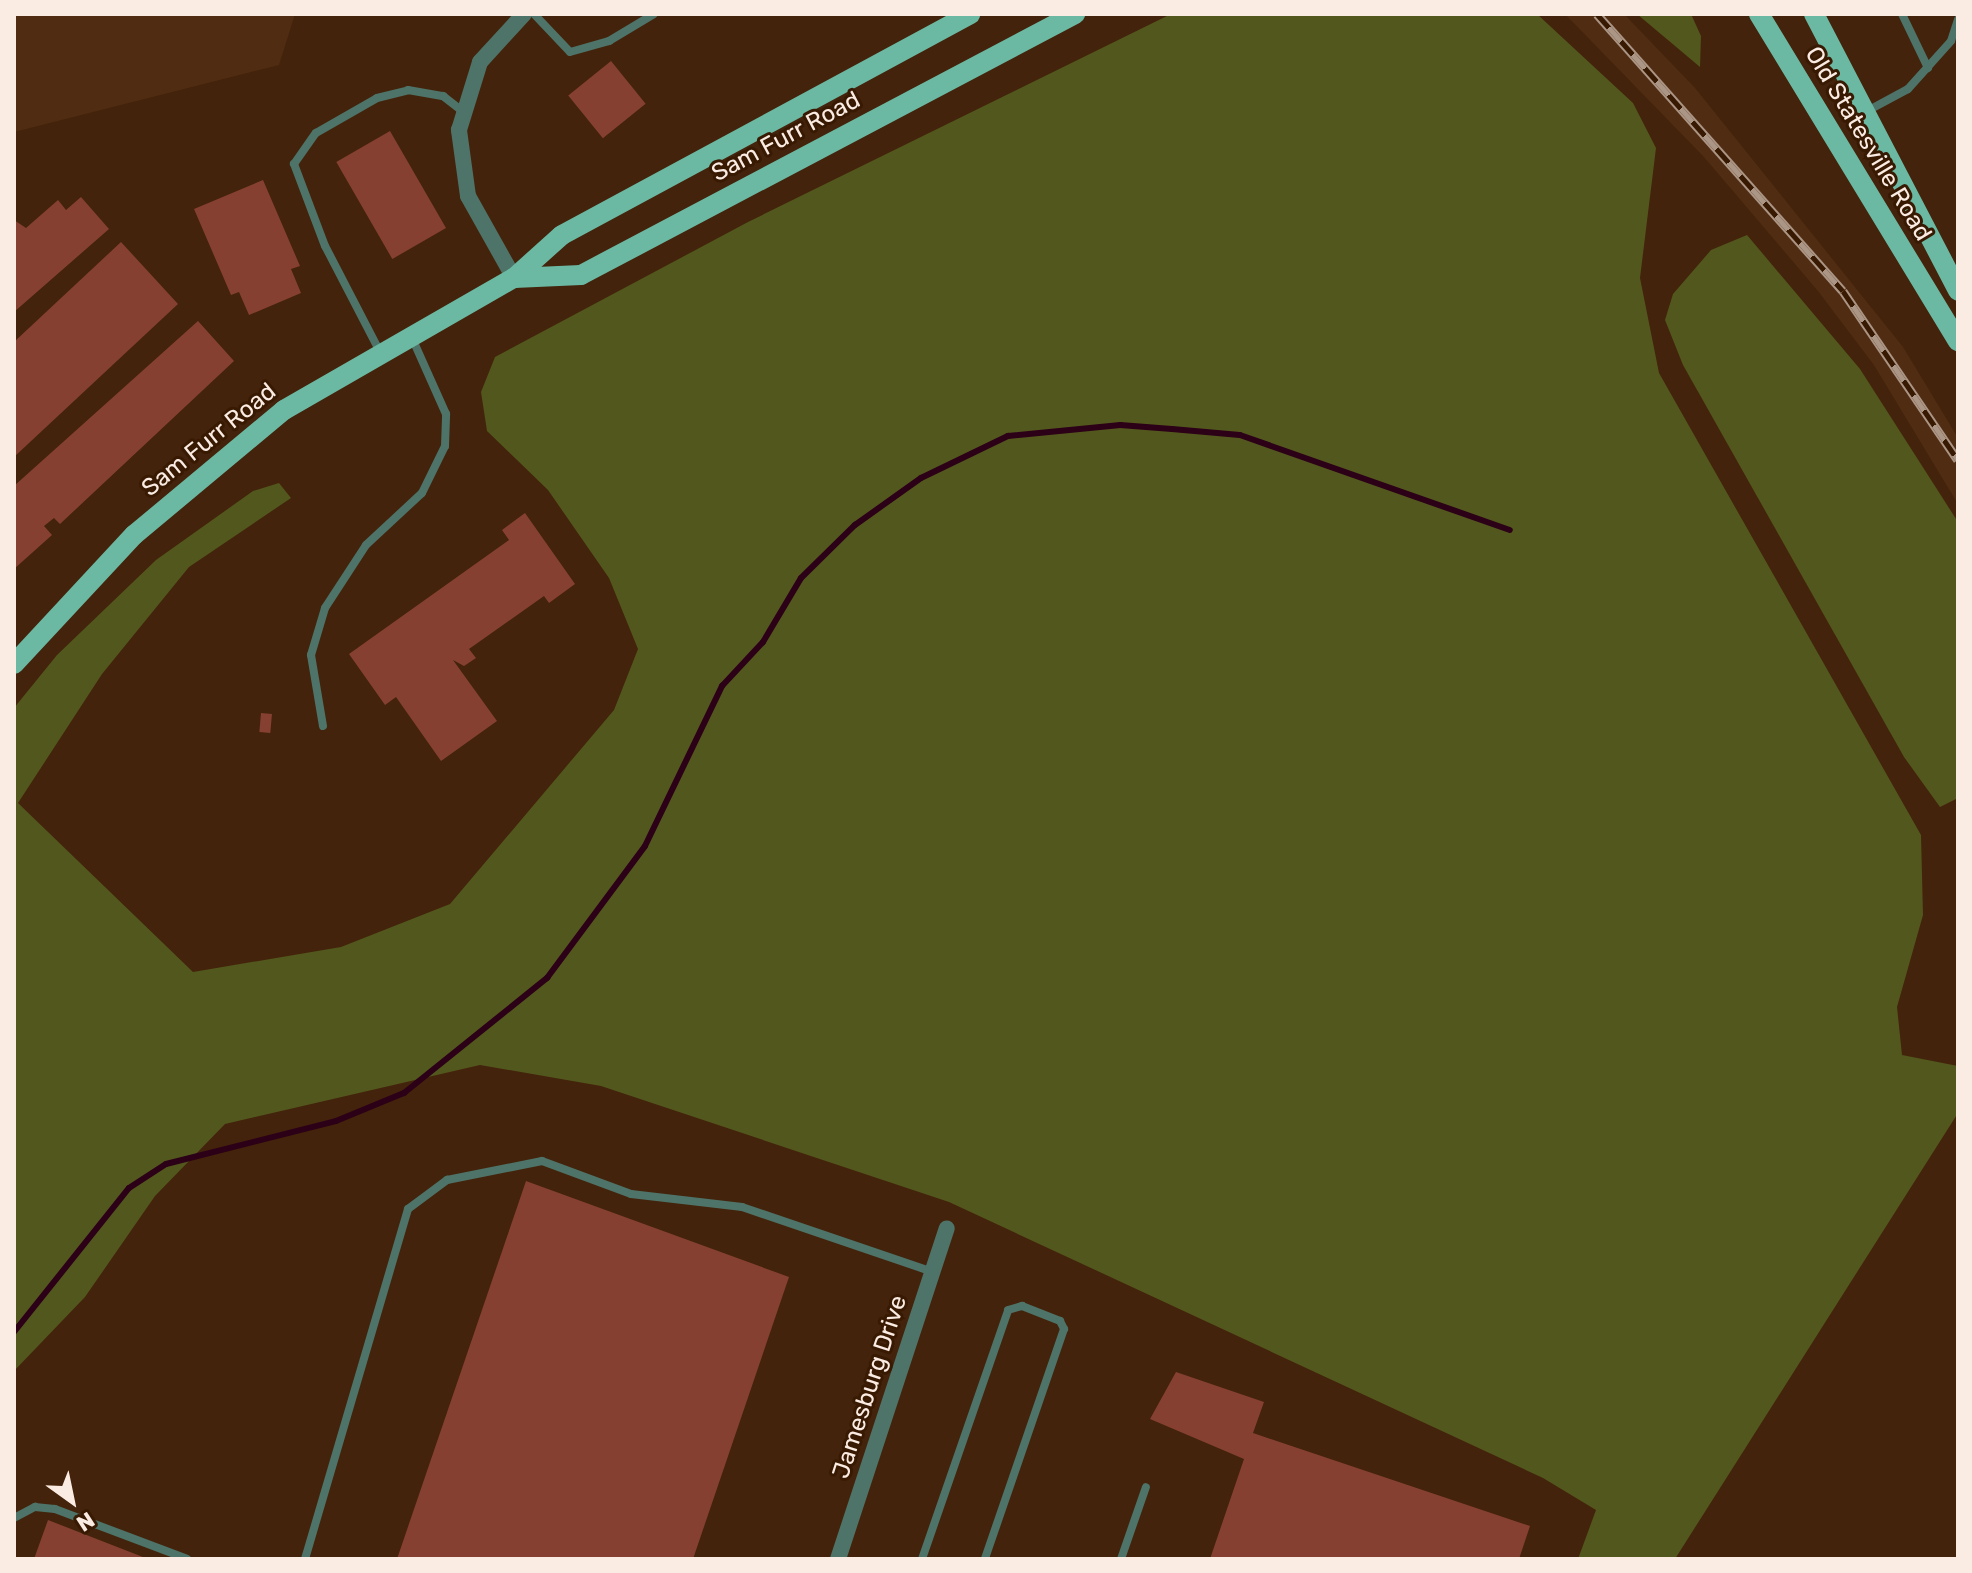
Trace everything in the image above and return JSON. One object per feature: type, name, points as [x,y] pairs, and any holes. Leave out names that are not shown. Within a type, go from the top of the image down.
[{"type":"main road","name":"Sam Furr Road","points":[[14,664],[190,484],[258,428],[379,350],[514,278],[562,235],[970,14]]},
{"type":"main road","name":"Sam Furr Road","points":[[514,278],[581,275],[1075,14]]},
{"type":"main road","name":"Old Statesville Road","points":[[1759,14],[1958,341]]},
{"type":"main road","name":"Old Statesville Road","points":[[1814,14],[1869,110],[1958,291]]},
{"type":"street","points":[[514,278],[468,196],[462,111],[480,62],[524,14]]},
{"type":"street","name":"Jamesburg Drive","points":[[838,1559],[947,1228]]},
{"type":"lane","points":[[534,14],[570,52],[609,41],[654,14]]},
{"type":"lane","points":[[1902,14],[1928,68]]},
{"type":"lane","points":[[1869,110],[1908,89],[1951,41],[1958,19]]},
{"type":"lane","points":[[379,350],[325,246],[294,164],[316,133],[377,98],[408,90],[443,96],[462,111]]},
{"type":"lane","points":[[323,726],[311,655],[325,608],[366,545],[422,493],[445,446],[446,414],[410,334]]},
{"type":"lane","points":[[305,1559],[408,1209],[447,1180],[542,1161],[631,1194],[742,1207],[933,1272]]},
{"type":"lane","points":[[922,1559],[1008,1310],[1022,1306],[1064,1329],[985,1559]]},
{"type":"lane","points":[[1121,1559],[1146,1487]]},
{"type":"lane","points":[[14,1518],[35,1507],[55,1509],[187,1559]]},
{"type":"shaded area","points":[[14,14],[295,14],[279,65],[14,132]]},
{"type":"shaded area","points":[[1565,14],[1624,14],[1695,88],[1903,347],[1958,438],[1958,504],[1874,365],[1818,291],[1704,157]]},
{"type":"green space","points":[[1171,14],[1537,14],[1633,103],[1656,148],[1640,278],[1659,373],[1921,835],[1923,915],[1897,1007],[1902,1055],[1958,1066],[1958,1113],[1675,1559],[1578,1559],[1596,1510],[1543,1478],[949,1202],[601,1086],[480,1065],[225,1124],[155,1196],[85,1297],[14,1371],[14,708],[57,655],[156,560],[253,491],[279,483],[291,498],[189,567],[102,674],[18,803],[193,972],[341,947],[450,904],[614,710],[638,649],[609,578],[548,490],[487,431],[481,392],[495,357],[748,222]]},
{"type":"green space","points":[[1637,14],[1691,14],[1701,36],[1700,67]]},
{"type":"green space","points":[[1747,235],[1860,369],[1958,522],[1958,798],[1940,807],[1904,757],[1683,365],[1665,320],[1673,294],[1711,250]]},
{"type":"building","points":[[611,61],[646,104],[603,138],[568,96]]},
{"type":"building","points":[[390,131],[446,228],[392,259],[336,162]]},
{"type":"building","points":[[263,180],[300,266],[291,269],[301,293],[249,315],[239,292],[231,295],[194,209]]},
{"type":"building","points":[[81,197],[109,229],[14,312],[14,220],[26,228],[58,200],[66,210]]},
{"type":"building","points":[[121,242],[178,304],[14,457],[14,342]]},
{"type":"building","points":[[198,321],[234,361],[60,524],[54,518],[44,526],[52,535],[14,569],[14,486]]},
{"type":"building","points":[[525,513],[575,584],[549,603],[544,596],[469,649],[476,658],[464,666],[453,660],[497,721],[441,761],[396,697],[385,705],[349,654],[509,540],[502,530]]},
{"type":"building","points":[[261,713],[272,714],[270,733],[259,732]]},
{"type":"building","points":[[526,1181],[789,1277],[693,1559],[397,1559]]},
{"type":"building","points":[[1176,1372],[1264,1402],[1253,1433],[1530,1526],[1519,1559],[1210,1559],[1244,1459],[1150,1419]]},
{"type":"building","points":[[48,1520],[148,1559],[34,1559]]},
{"type":"waterway","points":[[14,1332],[129,1188],[166,1164],[336,1121],[404,1093],[547,978],[645,846],[722,686],[763,642],[801,578],[855,525],[921,478],[1008,436],[1120,425],[1240,435],[1510,530]]},
{"type":"railway","points":[[1597,14],[1843,291],[1958,460]]}]
